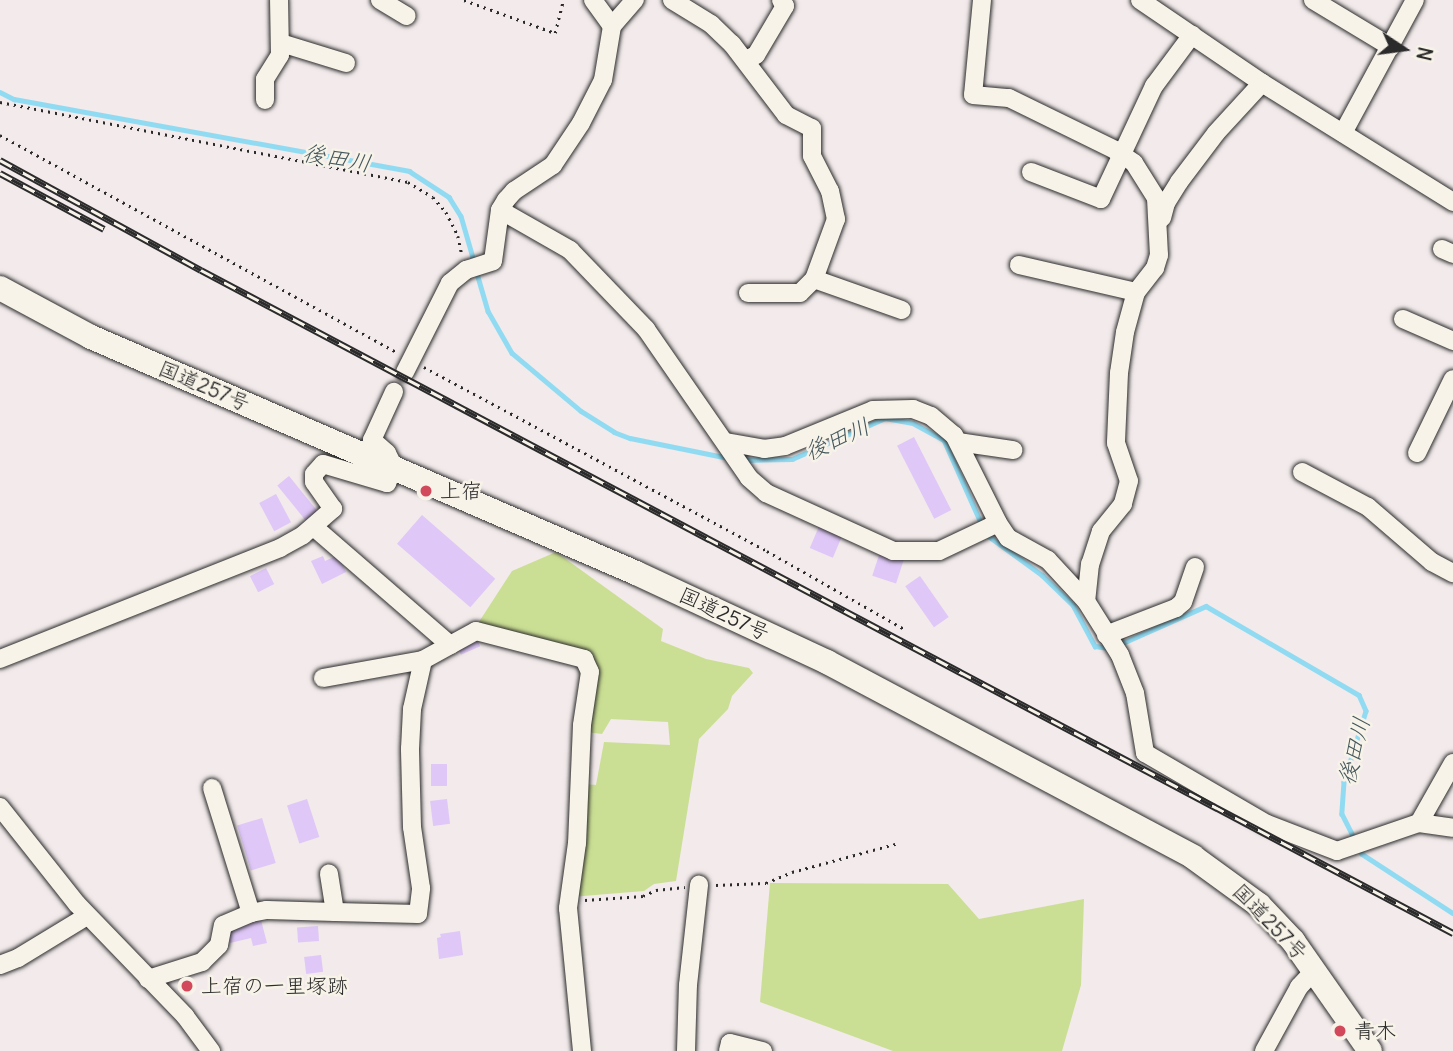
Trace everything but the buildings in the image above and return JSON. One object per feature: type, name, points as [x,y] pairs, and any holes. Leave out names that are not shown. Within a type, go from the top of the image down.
[{"type":"highway","name":"国道257号","points":[[0,288],[91,337],[636,573],[827,662],[1194,857],[1259,905],[1315,970],[1370,1051]]},
{"type":"street","points":[[265,100],[265,79],[280,55],[279,0]]},
{"type":"street","points":[[380,0],[407,16]]},
{"type":"street","points":[[593,0],[612,26]]},
{"type":"street","points":[[408,366],[450,283],[466,270],[493,261],[500,210],[514,191],[553,165],[581,123],[603,80],[612,26],[635,0]]},
{"type":"street","points":[[672,0],[711,24],[745,60],[786,116],[811,128],[813,156],[830,191],[836,219],[814,279],[800,293],[748,293]]},
{"type":"street","points":[[745,60],[756,55],[785,6],[781,0]]},
{"type":"street","points":[[982,0],[973,95],[1009,98],[1123,155],[1134,163],[1156,198],[1160,225],[1160,255],[1155,268],[1136,292],[1125,332],[1117,408],[1116,443],[1129,481],[1123,504],[1101,531],[1090,564],[1086,601]]},
{"type":"street","points":[[1140,0],[1262,83],[1453,202]]},
{"type":"street","points":[[1313,0],[1391,47]]},
{"type":"street","points":[[1343,133],[1415,0]]},
{"type":"street","points":[[1031,172],[1101,199],[1154,86],[1192,35]]},
{"type":"street","points":[[281,43],[346,63]]},
{"type":"street","points":[[1160,225],[1166,203],[1179,183],[1216,132],[1262,83]]},
{"type":"street","points":[[500,210],[570,250],[646,329],[746,472],[766,493],[894,551],[939,551],[990,527]]},
{"type":"street","points":[[1019,265],[1136,292]]},
{"type":"street","points":[[814,279],[902,310]]},
{"type":"street","points":[[1403,319],[1453,341]]},
{"type":"street","points":[[1418,453],[1453,379]]},
{"type":"street","points":[[0,659],[280,548],[314,528],[333,509],[314,482],[317,468],[323,464],[387,483],[394,467],[387,453],[372,440],[394,392]]},
{"type":"street","points":[[728,444],[764,449],[785,446],[873,410],[914,409],[931,415],[958,442],[990,527],[1048,560],[1086,601],[1120,655],[1135,693],[1145,753],[1267,824],[1337,851],[1419,823],[1453,828]]},
{"type":"street","points":[[958,442],[1013,450]]},
{"type":"street","points":[[1302,472],[1368,507],[1432,562],[1453,573]]},
{"type":"street","points":[[314,528],[450,645]]},
{"type":"street","points":[[1107,637],[1176,608],[1183,602],[1195,567]]},
{"type":"street","points":[[323,678],[423,660],[476,631],[559,650],[584,659],[590,666],[582,725],[577,843],[568,902],[582,1051]]},
{"type":"street","points":[[148,979],[202,962],[219,945],[223,925],[251,913],[267,910],[418,914],[421,888],[412,827],[410,749],[412,709],[423,660]]},
{"type":"street","points":[[1419,823],[1453,763]]},
{"type":"street","points":[[212,788],[251,913]]},
{"type":"street","points":[[0,807],[87,916],[185,1016],[211,1051]]},
{"type":"street","points":[[329,873],[335,912]]},
{"type":"street","points":[[686,1051],[688,985],[699,885]]},
{"type":"street","points":[[0,965],[18,958],[87,916]]},
{"type":"street","points":[[1264,1051],[1299,987],[1315,970]]},
{"type":"street","points":[[728,1051],[730,1043],[763,1051]]},
{"type":"path","points":[[464,0],[555,33],[564,0]]},
{"type":"path","points":[[0,102],[408,182],[433,197],[446,212],[458,236],[466,270]]},
{"type":"path","points":[[0,135],[408,366],[768,551],[906,630]]},
{"type":"path","points":[[568,902],[643,896],[663,888],[766,883],[792,872],[899,843]]},
{"type":"green space","points":[[556,552],[663,629],[661,641],[706,659],[749,668],[753,673],[732,696],[728,709],[699,739],[676,881],[654,884],[644,891],[571,897],[584,784],[596,785],[604,742],[670,745],[668,722],[611,719],[602,734],[586,732],[594,671],[475,628],[512,571]]},
{"type":"green space","points":[[770,883],[948,884],[979,919],[1084,899],[1081,985],[1062,1051],[893,1051],[760,1002]]},
{"type":"waterway","name":"後田川","points":[[0,92],[14,99],[409,171],[449,197],[461,216],[474,261]]},
{"type":"waterway","name":"後田川","points":[[476,270],[488,311],[512,353],[581,411],[614,432],[630,438],[728,458]]},
{"type":"waterway","name":"後田川","points":[[743,460],[792,459],[885,418],[913,423],[944,440],[983,527]]},
{"type":"waterway","name":"後田川","points":[[987,535],[1042,575],[1073,605],[1095,646],[1110,648]]},
{"type":"waterway","name":"後田川","points":[[1118,645],[1206,606],[1359,695],[1366,711],[1344,782],[1342,814],[1356,842]]},
{"type":"waterway","name":"後田川","points":[[1360,849],[1362,854],[1453,913]]},
{"type":"railway","points":[[0,160],[201,270],[1453,933]]},
{"type":"railway","points":[[0,173],[104,229]]},
{"type":"place","name":"上宿","points":[[426,491]]},
{"type":"place","name":"上宿の一里塚跡","points":[[187,986]]},
{"type":"place","name":"青木","points":[[1340,1031]]}]
